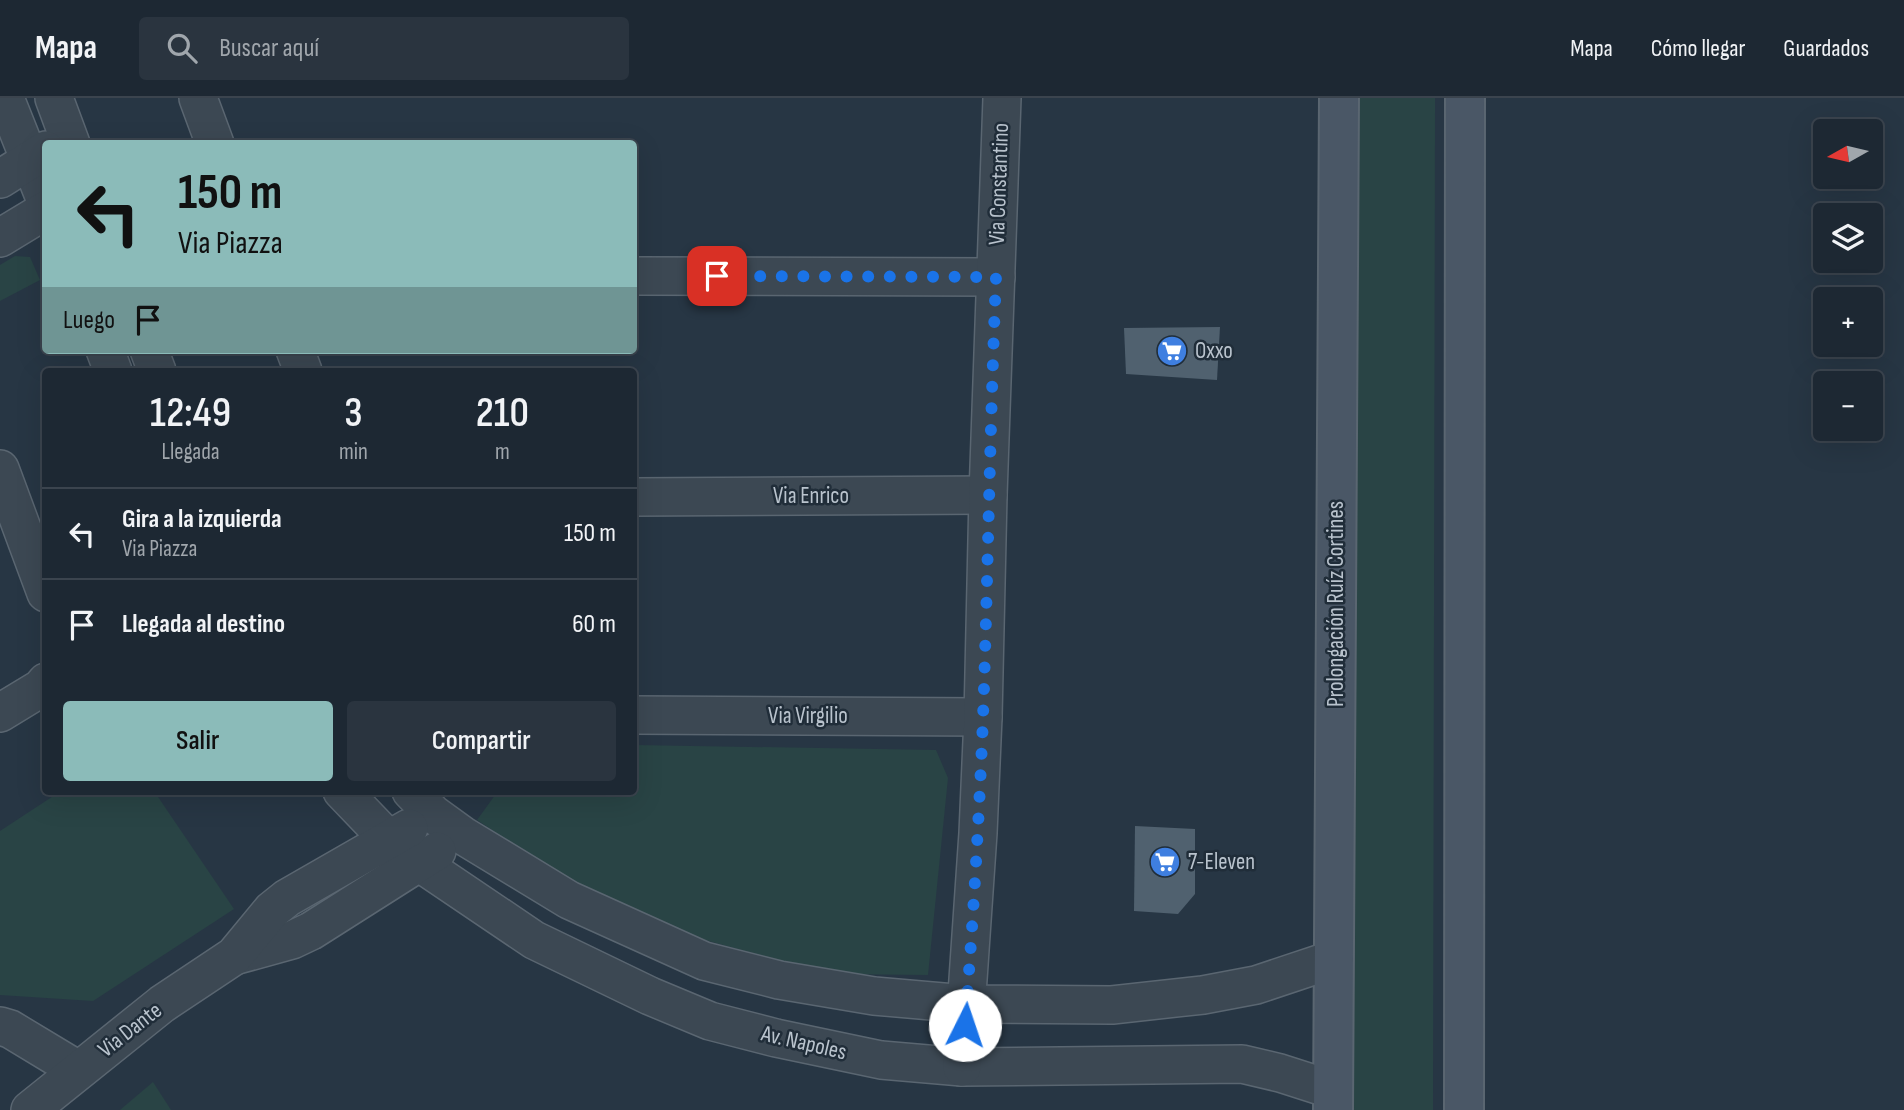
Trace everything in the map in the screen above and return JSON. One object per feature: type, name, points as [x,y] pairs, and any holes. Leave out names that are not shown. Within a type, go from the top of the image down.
[{"type":"main road","name":"Prolongación Ruíz Cortines","points":[[1333,1100],[1339,98]]},
{"type":"main road","points":[[1464,1110],[1465,98]]},
{"type":"street","points":[[5,98],[42,148]]},
{"type":"street","points":[[47,140],[54,98]]},
{"type":"street","points":[[198,98],[214,140]]},
{"type":"street","name":"Via Constantino","points":[[962,1067],[983,716],[1002,98]]},
{"type":"street","points":[[0,238],[42,212]]},
{"type":"street","points":[[637,276],[996,277]]},
{"type":"street","points":[[0,469],[42,582]]},
{"type":"street","name":"Via Enrico","points":[[637,497],[988,495]]},
{"type":"street","points":[[0,713],[42,687]]},
{"type":"street","name":"Via Virgilio","points":[[637,715],[983,716]]},
{"type":"street","name":"Av. Napoles","points":[[346,795],[389,840],[534,940],[650,996],[710,1021],[881,1060],[962,1067],[1242,1064],[1280,1073],[1333,1100]]},
{"type":"street","points":[[435,814],[569,900],[704,961],[779,980],[874,996],[967,1004],[1112,1005],[1203,995],[1256,985],[1334,959]]},
{"type":"street","points":[[234,956],[272,910],[287,898],[435,814]]},
{"type":"street","points":[[234,956],[311,932],[419,863],[435,814]]},
{"type":"street","name":"Via Dante","points":[[30,1110],[162,1004],[234,956]]},
{"type":"street","points":[[0,1026],[10,1029],[78,1070]]},
{"type":"green space","points":[[1351,98],[1435,98],[1433,1110],[1348,1110]]},
{"type":"green space","points":[[15,256],[30,257],[40,280],[0,301],[0,265]]},
{"type":"green space","points":[[637,745],[936,750],[948,778],[928,975],[828,974],[694,937],[566,879],[477,820],[495,795],[637,795]]},
{"type":"green space","points":[[55,795],[157,795],[234,909],[93,1001],[0,995],[0,831]]},
{"type":"green space","points":[[153,1082],[171,1110],[120,1110]]},
{"type":"building","name":"Oxxo","points":[[1220,327],[1217,380],[1126,374],[1124,328]]},
{"type":"building","name":"7-Eleven","points":[[1135,826],[1195,829],[1195,894],[1178,914],[1134,911]]},
{"type":"place","name":"Oxxo","points":[[1172,351]]},
{"type":"place","name":"7-Eleven","points":[[1165,862]]},
{"type":"route","points":[[717,276],[996,277],[983,716],[965,1025]]}]
